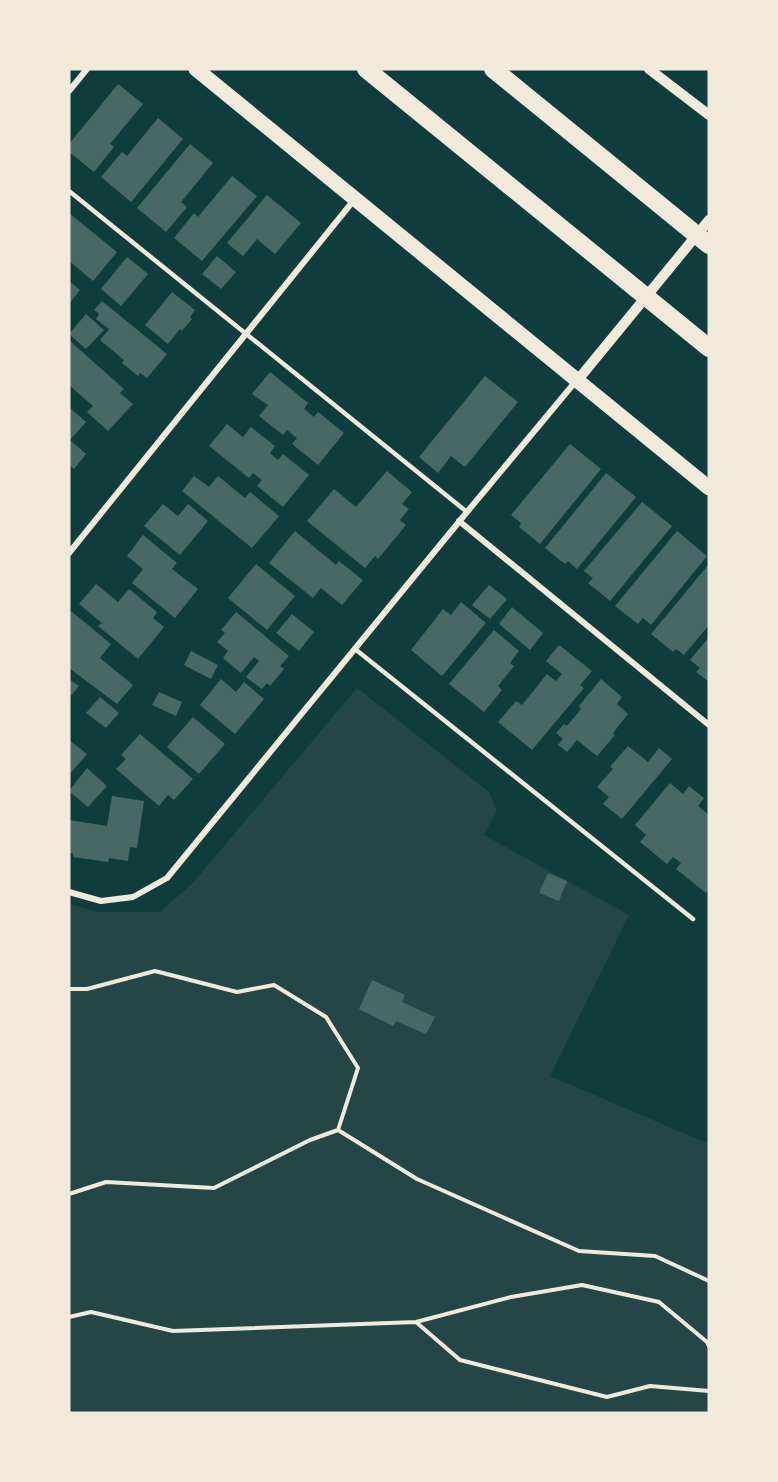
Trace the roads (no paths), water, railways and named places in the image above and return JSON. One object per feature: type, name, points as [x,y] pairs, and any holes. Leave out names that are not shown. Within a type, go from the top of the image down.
[{"type":"highway","points":[[366,69],[709,348]]},
{"type":"highway","points":[[493,69],[709,245]]},
{"type":"main road","points":[[196,69],[709,488]]},
{"type":"street","points":[[69,91],[87,69]]},
{"type":"street","points":[[649,69],[709,115]]},
{"type":"street","points":[[69,553],[354,199]]},
{"type":"street","points":[[69,892],[101,901],[133,897],[168,878],[459,521],[709,220]]},
{"type":"street","points":[[459,521],[709,725]]},
{"type":"lane","points":[[69,191],[467,512]]},
{"type":"lane","points":[[355,649],[693,919]]}]
